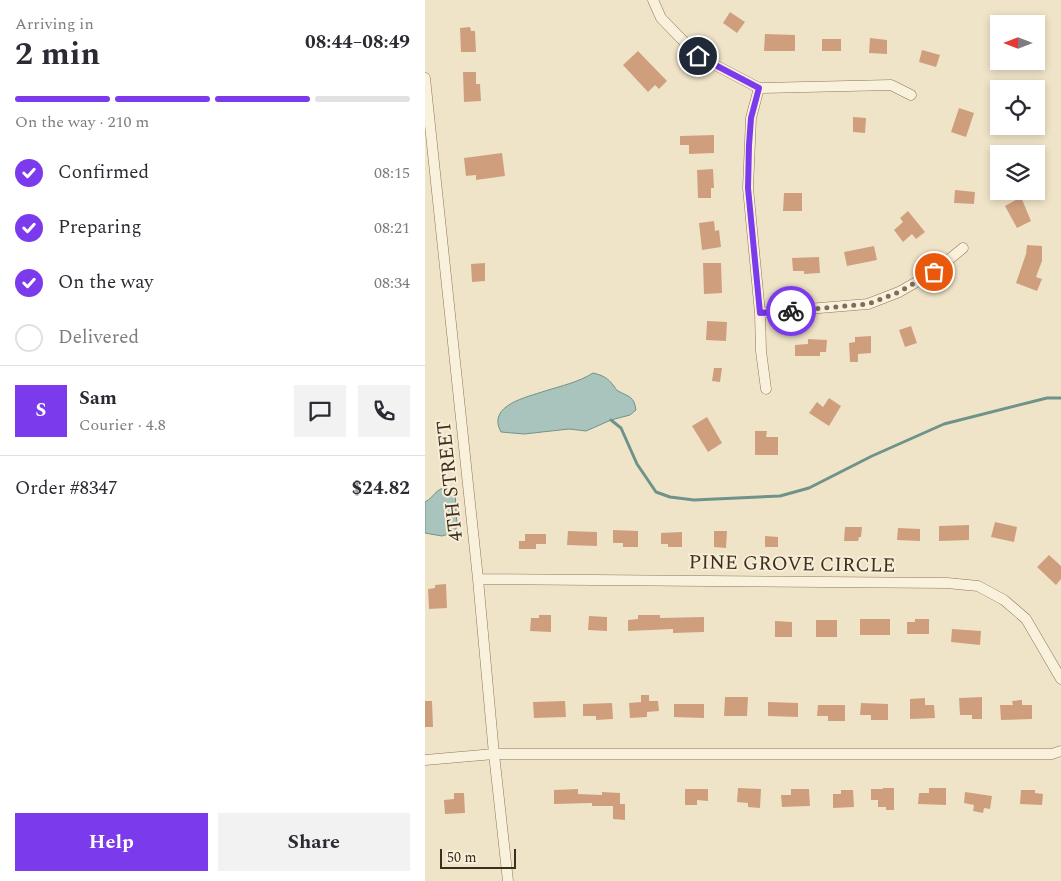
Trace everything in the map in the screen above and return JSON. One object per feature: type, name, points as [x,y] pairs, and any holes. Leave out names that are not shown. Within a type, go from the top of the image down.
[{"type":"street","points":[[653,0],[661,18],[698,56],[759,88],[891,84],[911,95]]},
{"type":"street","name":"4TH STREET","points":[[425,78],[427,124],[478,579],[508,881]]},
{"type":"street","points":[[759,88],[751,118],[748,188],[760,313],[761,351],[766,389]]},
{"type":"street","points":[[760,313],[868,304],[899,292],[934,272],[963,248]]},
{"type":"street","name":"PINE GROVE CIRCLE","points":[[478,579],[947,583],[978,586],[1004,600],[1026,619],[1061,679]]},
{"type":"street","points":[[425,760],[494,754],[1052,754],[1061,751]]},
{"type":"water","points":[[593,373],[607,379],[617,390],[630,398],[634,402],[636,410],[630,415],[611,420],[586,431],[569,429],[524,434],[501,432],[498,423],[499,415],[511,404]]},
{"type":"water","points":[[448,487],[455,491],[457,525],[455,532],[442,536],[425,533],[425,502],[440,489]]},
{"type":"building","points":[[730,12],[745,22],[737,33],[723,23]]},
{"type":"building","points":[[470,27],[471,31],[475,31],[476,52],[461,52],[460,28]]},
{"type":"building","points":[[765,34],[795,35],[795,51],[764,51]]},
{"type":"building","points":[[870,38],[887,40],[887,54],[869,53]]},
{"type":"building","points":[[822,39],[841,39],[841,51],[822,51]]},
{"type":"building","points":[[922,50],[940,55],[936,67],[919,62]]},
{"type":"building","points":[[638,51],[667,81],[659,89],[655,85],[648,92],[623,65]]},
{"type":"building","points":[[463,72],[476,72],[476,84],[480,84],[481,101],[464,102]]},
{"type":"building","points":[[959,108],[974,113],[966,137],[951,132]]},
{"type":"building","points":[[853,117],[866,118],[865,133],[853,132]]},
{"type":"building","points":[[714,135],[714,153],[689,154],[689,145],[680,145],[680,136]]},
{"type":"building","points":[[502,153],[505,176],[476,180],[476,175],[466,176],[464,158]]},
{"type":"building","points":[[713,169],[714,188],[711,188],[711,198],[698,198],[697,170]]},
{"type":"building","points":[[955,190],[975,192],[974,204],[954,203]]},
{"type":"building","points":[[784,193],[802,193],[802,211],[783,211]]},
{"type":"building","points":[[1016,200],[1022,200],[1031,221],[1017,228],[1005,206]]},
{"type":"building","points":[[908,211],[925,232],[916,239],[912,234],[903,242],[894,230],[903,222],[900,218]]},
{"type":"building","points":[[714,221],[715,231],[719,230],[721,247],[702,250],[699,223]]},
{"type":"building","points":[[1027,245],[1042,246],[1042,261],[1036,277],[1042,279],[1037,291],[1016,283],[1026,254]]},
{"type":"building","points":[[874,246],[877,260],[847,266],[844,252]]},
{"type":"building","points":[[819,257],[820,273],[804,274],[804,271],[793,271],[792,258]]},
{"type":"building","points":[[485,263],[485,281],[472,282],[471,264]]},
{"type":"building","points":[[703,263],[721,263],[722,293],[704,294]]},
{"type":"building","points":[[707,321],[727,322],[726,341],[706,340]]},
{"type":"building","points":[[911,326],[917,343],[905,347],[899,330]]},
{"type":"building","points":[[871,336],[871,353],[858,354],[858,362],[850,362],[849,343],[855,342],[855,337]]},
{"type":"building","points":[[808,339],[827,340],[826,352],[820,352],[820,356],[795,356],[795,345],[808,344]]},
{"type":"building","points":[[714,368],[722,368],[720,382],[712,381]]},
{"type":"building","points":[[829,398],[841,406],[829,426],[809,413],[817,402],[823,407]]},
{"type":"building","points":[[707,417],[722,443],[708,452],[692,426]]},
{"type":"building","points":[[755,431],[767,431],[766,437],[778,437],[778,455],[755,455]]},
{"type":"building","points":[[995,522],[1017,527],[1014,542],[991,537]]},
{"type":"building","points":[[969,525],[969,540],[939,541],[939,526]]},
{"type":"building","points":[[845,527],[862,527],[861,537],[859,537],[858,541],[844,541]]},
{"type":"building","points":[[898,528],[920,529],[920,541],[897,540]]},
{"type":"building","points":[[613,530],[638,531],[638,547],[623,547],[623,543],[613,543]]},
{"type":"building","points":[[568,531],[597,532],[597,546],[567,545]]},
{"type":"building","points":[[714,531],[727,531],[726,548],[714,547]]},
{"type":"building","points":[[682,532],[682,547],[668,547],[668,544],[661,544],[661,533]]},
{"type":"building","points":[[525,534],[546,534],[546,544],[536,544],[536,549],[519,549],[519,541],[525,541]]},
{"type":"building","points":[[765,536],[778,537],[778,547],[765,547]]},
{"type":"building","points":[[1049,555],[1061,566],[1061,579],[1056,585],[1037,567]]},
{"type":"building","points":[[446,584],[447,608],[429,609],[428,589],[435,588],[435,585]]},
{"type":"building","points":[[539,615],[551,615],[551,632],[530,631],[531,618],[539,618]]},
{"type":"building","points":[[638,615],[660,615],[660,618],[704,617],[704,632],[673,633],[673,629],[628,631],[628,620],[638,619]]},
{"type":"building","points":[[589,616],[607,617],[607,631],[588,630]]},
{"type":"building","points":[[860,619],[890,619],[890,635],[860,635]]},
{"type":"building","points":[[915,619],[929,619],[929,634],[907,634],[907,622],[915,622]]},
{"type":"building","points":[[816,620],[837,620],[837,637],[816,637]]},
{"type":"building","points":[[775,621],[792,622],[792,637],[775,637]]},
{"type":"building","points":[[952,629],[981,631],[980,645],[951,642]]},
{"type":"building","points":[[641,695],[649,695],[649,701],[658,701],[659,711],[647,712],[647,717],[630,718],[629,703],[641,702]]},
{"type":"building","points":[[725,697],[748,697],[747,716],[724,716]]},
{"type":"building","points":[[982,697],[982,719],[972,719],[972,715],[960,715],[959,698]]},
{"type":"building","points":[[925,698],[925,705],[934,705],[935,718],[910,719],[910,699]]},
{"type":"building","points":[[1022,700],[1022,705],[1032,705],[1032,719],[1001,720],[1000,705],[1013,705],[1012,701]]},
{"type":"building","points":[[425,701],[432,701],[433,727],[425,727]]},
{"type":"building","points":[[565,701],[566,717],[534,718],[533,702]]},
{"type":"building","points":[[768,702],[798,703],[798,717],[768,716]]},
{"type":"building","points":[[612,703],[613,719],[596,720],[596,716],[583,716],[583,704]]},
{"type":"building","points":[[861,703],[888,704],[888,720],[871,720],[871,715],[860,715]]},
{"type":"building","points":[[674,704],[704,704],[704,718],[674,717]]},
{"type":"building","points":[[818,705],[845,705],[845,721],[828,721],[828,716],[817,716]]},
{"type":"building","points":[[738,788],[761,789],[760,808],[748,807],[748,803],[737,802]]},
{"type":"building","points":[[894,788],[894,810],[878,807],[878,800],[871,800],[871,789]]},
{"type":"building","points":[[929,788],[946,788],[946,805],[918,804],[919,793],[929,793]]},
{"type":"building","points":[[578,789],[578,794],[602,795],[602,792],[620,793],[620,804],[625,804],[625,820],[613,819],[613,806],[592,806],[592,803],[554,804],[554,790]]},
{"type":"building","points":[[685,789],[708,789],[708,801],[697,800],[697,805],[685,805]]},
{"type":"building","points":[[791,789],[809,789],[810,806],[782,807],[781,795],[791,795]]},
{"type":"building","points":[[841,790],[853,790],[854,807],[833,808],[833,794],[841,794]]},
{"type":"building","points":[[1021,790],[1035,790],[1035,793],[1043,794],[1042,805],[1020,804]]},
{"type":"building","points":[[965,792],[992,796],[990,809],[984,808],[983,813],[973,811],[974,805],[964,803]]},
{"type":"building","points":[[454,793],[464,793],[465,813],[445,814],[444,800],[454,799]]},
{"type":"waterway","points":[[611,420],[621,428],[637,464],[656,492],[670,497],[694,500],[780,496],[809,488],[872,456],[944,424],[1047,398],[1061,398]]},
{"type":"way so far","points":[[791,311],[868,304],[899,292],[934,272]]},
{"type":"route","points":[[698,56],[759,88],[751,118],[748,188],[760,313],[791,311]]}]
